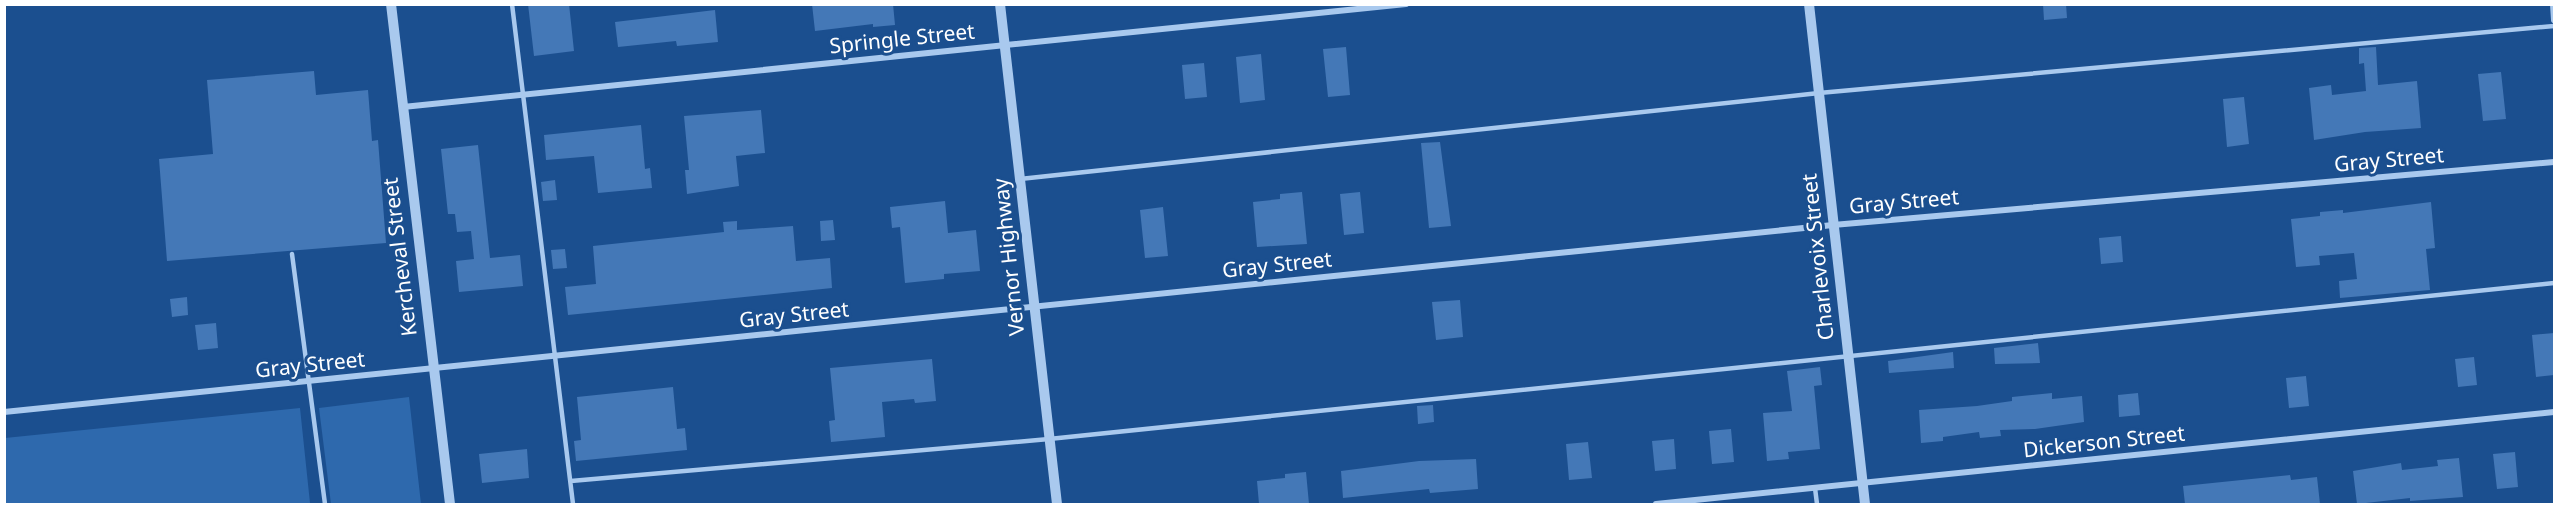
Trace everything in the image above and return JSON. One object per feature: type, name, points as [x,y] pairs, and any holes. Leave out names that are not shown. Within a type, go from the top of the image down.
[{"type":"street","name":"Kercheval Street","points":[[391,4],[450,504]]},
{"type":"street","name":"Vernor Highway","points":[[1000,4],[1057,504]]},
{"type":"street","name":"Springle Street","points":[[402,107],[1406,4]]},
{"type":"street","name":"Charlevoix Street","points":[[1809,4],[1865,504]]},
{"type":"street","points":[[2553,4],[2554,20]]},
{"type":"street","name":"Gray Street","points":[[4,412],[1833,225],[2554,162]]},
{"type":"street","name":"Dickerson Street","points":[[1656,504],[2554,412]]},
{"type":"lane","points":[[512,4],[573,504]]},
{"type":"lane","points":[[1020,180],[1819,93],[2554,26]]},
{"type":"lane","points":[[292,254],[325,504]]},
{"type":"lane","points":[[571,482],[1049,439],[2554,283]]},
{"type":"lane","points":[[1815,488],[1816,504]]},
{"type":"shaded area","points":[[409,397],[421,504],[331,504],[319,408]]},
{"type":"shaded area","points":[[300,408],[310,503],[5,504],[5,438]]},
{"type":"building","points":[[528,4],[569,4],[574,51],[534,56]]},
{"type":"building","points":[[812,4],[893,4],[895,25],[873,27],[873,24],[815,31]]},
{"type":"building","points":[[2043,4],[2066,4],[2067,18],[2044,20]]},
{"type":"building","points":[[715,10],[718,42],[677,46],[676,41],[618,47],[615,22]]},
{"type":"building","points":[[1346,47],[1350,95],[1328,97],[1323,49]]},
{"type":"building","points":[[2376,47],[2378,85],[2417,81],[2421,128],[2365,132],[2314,140],[2309,88],[2331,85],[2332,95],[2366,91],[2364,63],[2359,64],[2359,48]]},
{"type":"building","points":[[1261,54],[1265,100],[1240,103],[1236,57]]},
{"type":"building","points":[[1204,63],[1207,97],[1185,99],[1182,65]]},
{"type":"building","points":[[314,71],[316,95],[368,90],[372,141],[378,140],[386,243],[167,261],[159,159],[213,154],[207,80]]},
{"type":"building","points":[[2501,72],[2506,119],[2483,121],[2478,74]]},
{"type":"building","points":[[2244,97],[2249,144],[2227,147],[2223,99]]},
{"type":"building","points":[[761,110],[765,153],[736,156],[739,186],[687,194],[685,170],[689,170],[684,116]]},
{"type":"building","points":[[641,125],[645,169],[650,168],[652,188],[598,193],[594,156],[546,160],[544,135]]},
{"type":"building","points":[[1440,142],[1451,226],[1429,228],[1421,143]]},
{"type":"building","points":[[478,145],[490,258],[520,255],[523,286],[459,292],[456,261],[474,259],[471,231],[457,232],[455,214],[448,214],[441,149]]},
{"type":"building","points":[[555,180],[557,200],[543,201],[541,182]]},
{"type":"building","points":[[1302,192],[1307,244],[1257,247],[1253,202],[1280,199],[1280,194]]},
{"type":"building","points":[[1360,192],[1364,233],[1344,235],[1340,194]]},
{"type":"building","points":[[945,201],[948,233],[976,230],[980,271],[944,274],[944,279],[905,283],[900,227],[892,228],[890,207]]},
{"type":"building","points":[[2431,202],[2435,248],[2426,249],[2430,290],[2340,298],[2339,281],[2357,279],[2354,253],[2319,256],[2320,265],[2296,267],[2291,219],[2320,216],[2320,212],[2343,210],[2343,213]]},
{"type":"building","points":[[1163,207],[1168,256],[1145,258],[1140,210]]},
{"type":"building","points":[[833,220],[835,240],[821,241],[820,221]]},
{"type":"building","points":[[737,221],[737,230],[793,226],[796,261],[830,258],[832,288],[568,315],[565,287],[596,284],[593,246],[724,232],[723,222]]},
{"type":"building","points":[[2121,236],[2123,262],[2101,264],[2099,238]]},
{"type":"building","points":[[565,249],[567,268],[553,269],[551,250]]},
{"type":"building","points":[[187,297],[188,315],[172,317],[170,299]]},
{"type":"building","points":[[1460,300],[1463,337],[1436,340],[1432,302]]},
{"type":"building","points":[[216,323],[218,348],[198,350],[195,325]]},
{"type":"building","points":[[2554,333],[2554,375],[2536,377],[2532,335]]},
{"type":"building","points":[[2038,343],[2040,363],[1995,364],[1994,348]]},
{"type":"building","points":[[1953,352],[1954,368],[1889,373],[1888,361]]},
{"type":"building","points":[[2474,357],[2477,385],[2458,387],[2455,359]]},
{"type":"building","points":[[932,359],[936,401],[915,403],[914,399],[882,402],[885,437],[831,442],[829,421],[835,420],[830,368]]},
{"type":"building","points":[[1820,367],[1822,385],[1814,386],[1820,449],[1788,452],[1789,459],[1767,461],[1763,413],[1792,411],[1787,371]]},
{"type":"building","points":[[2306,376],[2309,406],[2289,408],[2286,378]]},
{"type":"building","points":[[673,387],[677,429],[685,428],[687,450],[576,461],[574,441],[581,440],[577,397]]},
{"type":"building","points":[[2052,393],[2052,399],[2082,396],[2084,422],[2035,429],[2000,430],[2001,436],[1980,438],[1979,432],[1943,437],[1943,441],[1921,443],[1919,410],[1977,406],[2012,401],[2012,397]]},
{"type":"building","points":[[2138,393],[2140,415],[2119,417],[2118,395]]},
{"type":"building","points":[[1433,405],[1434,422],[1418,424],[1417,406]]},
{"type":"building","points":[[1731,429],[1734,462],[1712,464],[1709,431]]},
{"type":"building","points":[[1674,439],[1676,469],[1655,471],[1652,441]]},
{"type":"building","points":[[1588,442],[1592,478],[1569,480],[1566,444]]},
{"type":"building","points":[[527,449],[529,478],[482,483],[479,454]]},
{"type":"building","points":[[2515,452],[2518,487],[2497,489],[2493,454]]},
{"type":"building","points":[[2459,458],[2463,497],[2410,501],[2410,498],[2357,504],[2353,471],[2401,463],[2402,470],[2438,466],[2437,460]]},
{"type":"building","points":[[1476,459],[1478,489],[1430,493],[1429,489],[1343,498],[1341,471],[1419,461]]},
{"type":"building","points":[[1306,472],[1309,504],[1259,504],[1257,481],[1285,478],[1285,474]]},
{"type":"building","points":[[2290,475],[2291,480],[2317,477],[2320,504],[2185,504],[2183,486]]}]
